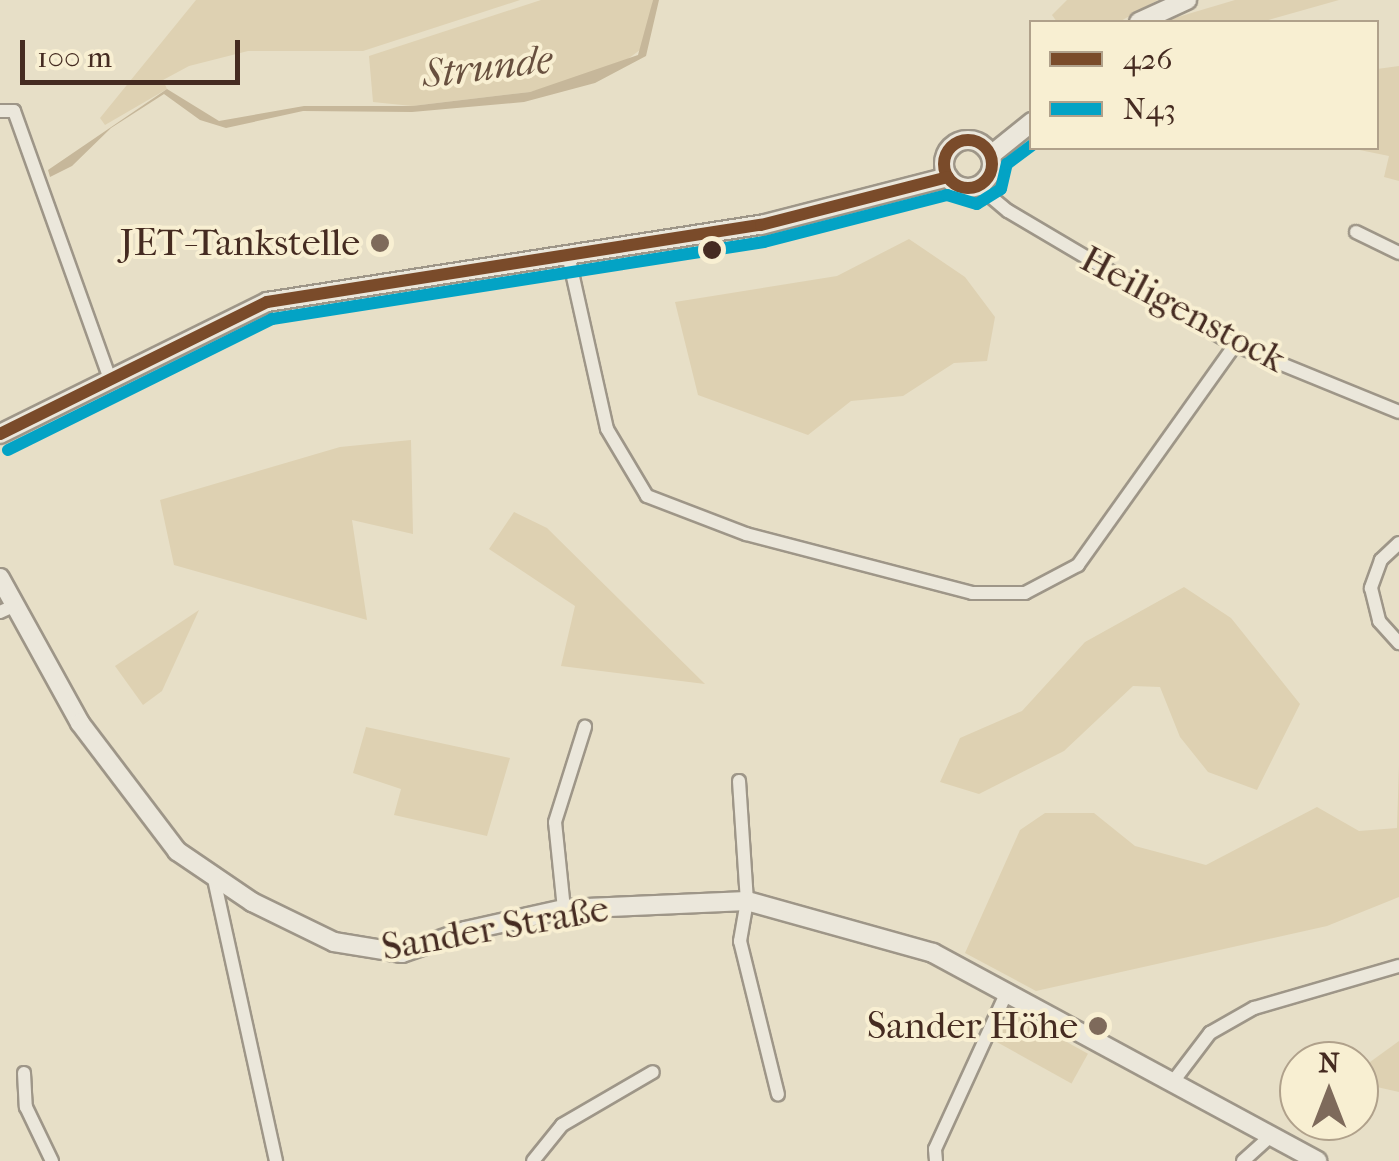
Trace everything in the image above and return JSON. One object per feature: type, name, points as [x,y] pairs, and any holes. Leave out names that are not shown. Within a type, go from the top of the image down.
[{"type":"main road","points":[[1142,20],[1187,0]]},
{"type":"main road","points":[[991,155],[1029,124]]},
{"type":"main road","points":[[978,141],[991,155],[992,171],[978,186],[960,186],[948,178],[944,158],[958,142],[978,141]]},
{"type":"main road","points":[[0,434],[267,302],[569,258],[862,205],[948,178]]},
{"type":"main road","name":"Sander Straße","points":[[0,578],[6,610],[153,824],[214,879],[334,942],[377,954],[402,953],[464,931],[564,909],[747,901],[844,923],[933,953],[1317,1161]]},
{"type":"street","points":[[7,111],[108,378]]},
{"type":"street","name":"Heiligenstock","points":[[978,186],[1008,211],[1235,345],[1399,412]]},
{"type":"street","points":[[1356,232],[1399,253]]},
{"type":"street","points":[[569,258],[606,429],[646,496],[746,534],[972,593],[1025,592],[1078,565],[1235,345]]},
{"type":"street","points":[[1399,543],[1381,560],[1371,588],[1379,621],[1399,643]]},
{"type":"street","points":[[564,909],[555,822],[585,727]]},
{"type":"street","points":[[740,781],[747,901],[740,941],[778,1094]]},
{"type":"street","points":[[214,879],[276,1161]]},
{"type":"street","points":[[1172,1083],[1210,1033],[1254,1008],[1399,966]]},
{"type":"street","points":[[936,1161],[1007,992]]},
{"type":"street","points":[[533,1161],[562,1125],[653,1072]]},
{"type":"street","points":[[24,1073],[26,1106],[52,1161]]},
{"type":"street","points":[[1243,1161],[1270,1137]]},
{"type":"shaded area","points":[[196,0],[520,0],[363,51],[248,51],[189,66],[163,80],[167,89],[105,125],[100,118]]},
{"type":"shaded area","points":[[541,0],[653,0],[644,47],[617,67],[530,92],[412,106],[373,102],[369,56]]},
{"type":"shaded area","points":[[653,0],[659,0],[646,56],[595,83],[524,102],[412,112],[303,111],[226,128],[200,120],[164,94],[111,128],[72,166],[50,177],[48,170],[167,89],[219,121],[304,106],[412,106],[530,92],[638,55]]},
{"type":"shaded area","points":[[1067,0],[1158,0],[1123,20],[1056,20],[1052,15]]},
{"type":"shaded area","points":[[1235,0],[1339,0],[1268,20],[1168,20]]},
{"type":"shaded area","points":[[1399,66],[1399,181],[1384,177],[1389,156],[1360,150],[1379,150],[1379,69]]},
{"type":"shaded area","points":[[909,239],[965,277],[995,317],[987,361],[954,363],[903,396],[851,401],[808,435],[698,395],[675,302],[837,276]]},
{"type":"shaded area","points":[[411,440],[413,534],[352,520],[367,620],[174,565],[160,500],[340,447]]},
{"type":"shaded area","points":[[514,512],[547,528],[705,684],[561,666],[575,606],[489,549]]},
{"type":"shaded area","points":[[1184,587],[1231,618],[1300,704],[1257,790],[1208,772],[1180,737],[1160,687],[1133,686],[1064,751],[979,794],[940,782],[960,738],[1022,711],[1085,642]]},
{"type":"shaded area","points":[[199,610],[162,691],[143,705],[115,666]]},
{"type":"shaded area","points":[[366,727],[510,758],[487,836],[394,815],[401,789],[353,773]]},
{"type":"shaded area","points":[[1399,765],[1399,897],[1327,926],[1036,991],[965,953],[1020,830],[1045,813],[1094,813],[1135,846],[1206,865],[1317,807],[1359,831],[1397,828]]},
{"type":"shaded area","points":[[1011,1011],[1088,1054],[1071,1083],[995,1041]]},
{"type":"shaded area","points":[[1399,1041],[1399,1092],[1379,1087],[1379,1056]]},
{"type":"transit line","name":"426","points":[[968,140],[985,147],[992,164],[985,181],[968,188],[951,181],[944,164],[951,147],[968,140]]},
{"type":"transit line","name":"N43","points":[[8,450],[272,319],[764,242],[947,195],[977,204],[1001,189],[1007,164],[1029,147]]},
{"type":"transit line","name":"426","points":[[0,434],[267,302],[761,225],[948,177]]},
{"type":"place","name":"JET-Tankstelle","points":[[380,243]]},
{"type":"place","name":"Sander Höhe","points":[[1098,1026]]},
{"type":"water label","name":"Strunde","points":[[487,67]]}]
